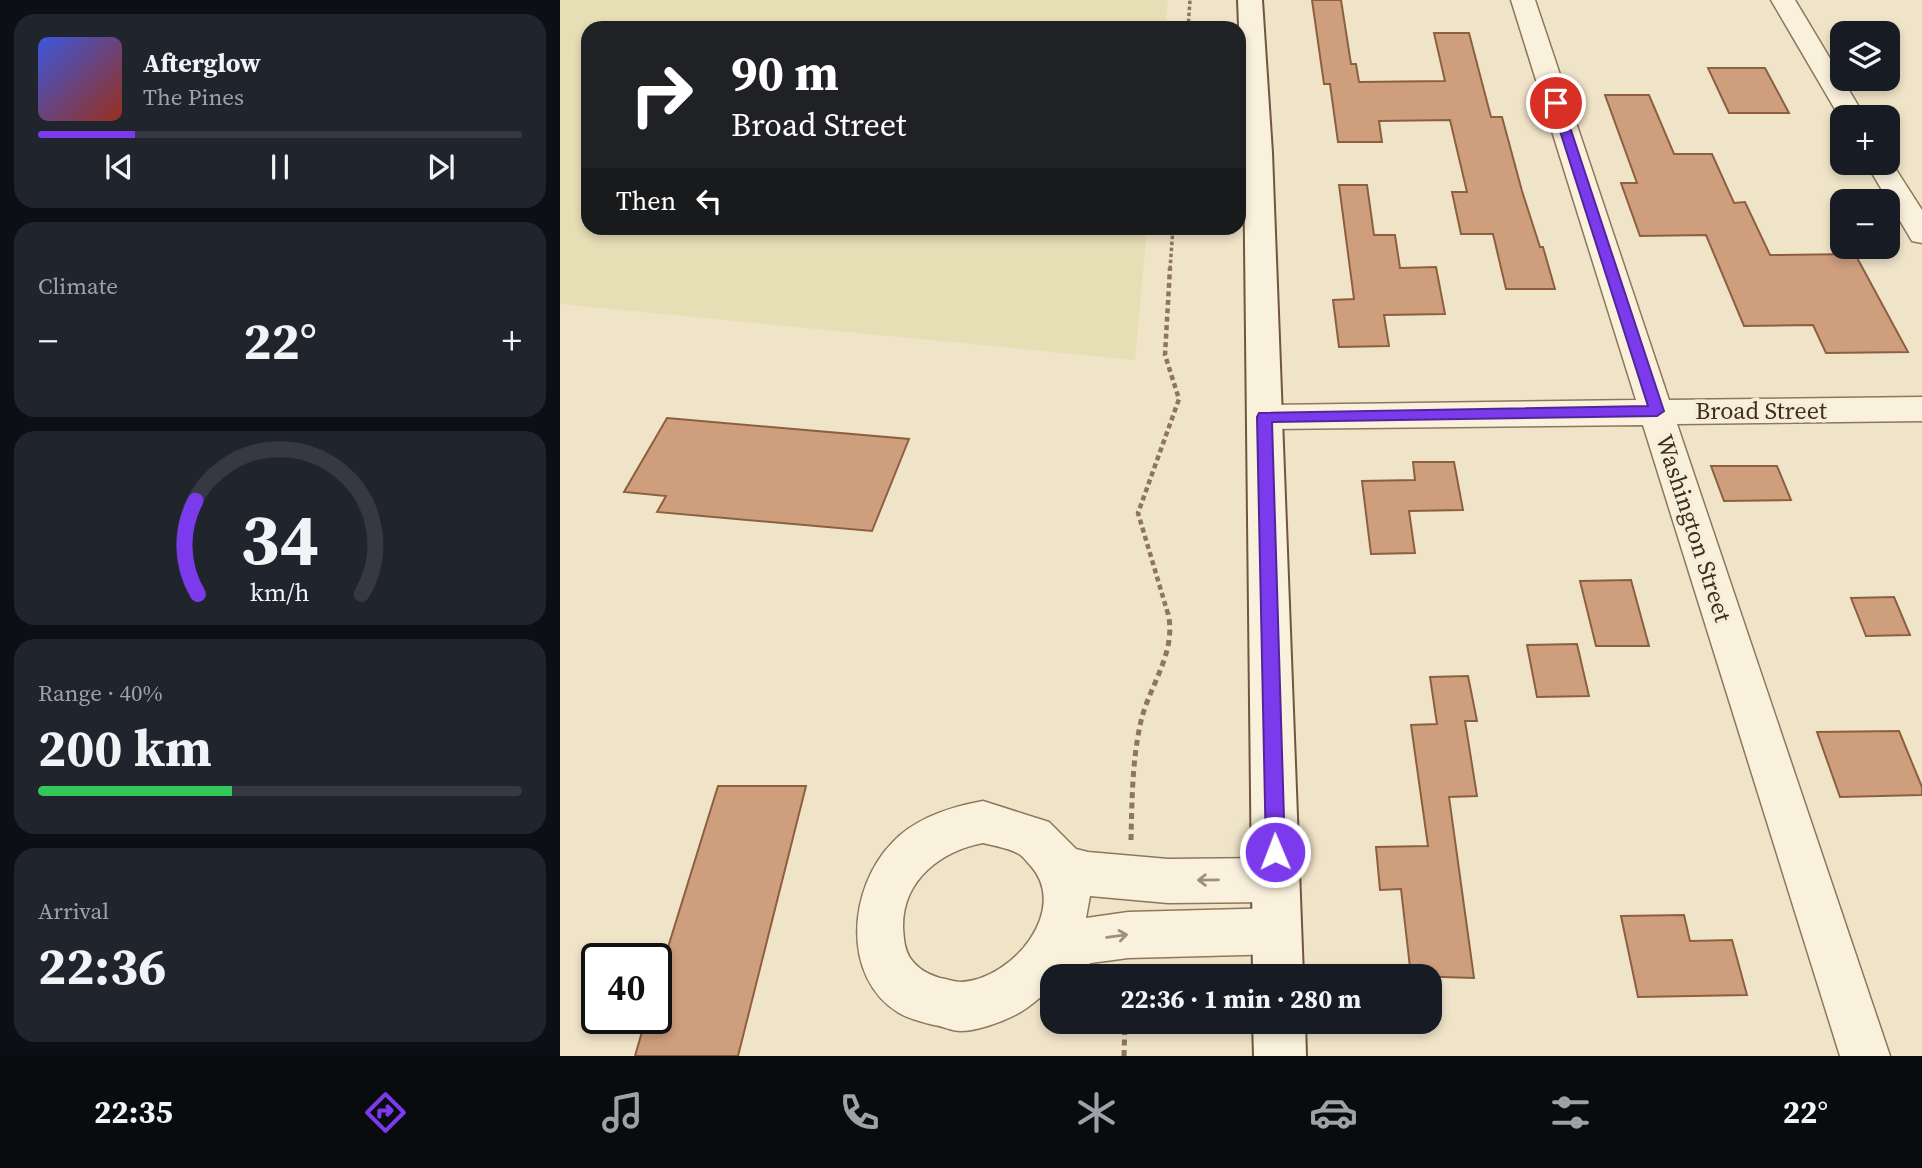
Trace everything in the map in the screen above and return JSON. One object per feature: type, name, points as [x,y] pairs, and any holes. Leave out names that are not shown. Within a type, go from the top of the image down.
[{"type":"street","points":[[1250,0],[1258,153],[1278,964]]},
{"type":"street","name":"Washington Street","points":[[1523,0],[1865,1056]]},
{"type":"street","points":[[1783,0],[1846,105]]},
{"type":"street","points":[[1887,175],[1922,234]]},
{"type":"street","name":"Broad Street","points":[[1264,417],[1922,409]]},
{"type":"street","points":[[983,822],[1007,825],[1030,833],[1048,848],[1061,867],[1068,895],[1066,926],[1052,956],[1030,983],[998,1002],[964,1010],[930,1005],[903,989],[885,963],[878,932],[883,899],[898,869],[923,844],[951,828],[983,822]]},
{"type":"street","points":[[1061,867],[1095,876],[1131,881],[1276,880]]},
{"type":"street","points":[[1052,956],[1091,940],[1128,935],[1277,931]]},
{"type":"street","points":[[1279,1034],[1280,1056]]},
{"type":"path","points":[[1188,21],[1190,0]]},
{"type":"path","points":[[1131,845],[1133,777],[1141,720],[1171,634],[1169,616],[1138,513],[1179,399],[1165,355],[1164,338],[1172,235]]},
{"type":"path","points":[[1124,1056],[1125,1034]]},
{"type":"shaded area","points":[[560,0],[1168,0],[1166,21],[581,21],[581,235],[1146,235],[1135,360],[560,304]]},
{"type":"building","points":[[1312,0],[1341,0],[1351,64],[1356,64],[1359,82],[1445,81],[1434,33],[1469,33],[1491,117],[1502,117],[1522,191],[1555,289],[1506,289],[1493,234],[1461,234],[1452,192],[1467,192],[1450,120],[1379,121],[1382,142],[1338,142],[1330,84],[1324,84]]},
{"type":"building","points":[[1708,68],[1765,68],[1789,113],[1729,113]]},
{"type":"building","points":[[1605,95],[1649,95],[1674,154],[1712,154],[1734,203],[1745,202],[1770,255],[1830,254],[1830,259],[1858,259],[1908,352],[1826,353],[1813,325],[1744,326],[1706,235],[1640,236],[1621,183],[1637,183]]},
{"type":"building","points":[[1339,185],[1367,185],[1374,235],[1395,235],[1400,268],[1436,267],[1445,314],[1384,315],[1389,346],[1339,347],[1333,300],[1354,299]]},
{"type":"building","points":[[667,418],[909,439],[872,531],[657,512],[666,496],[624,492]]},
{"type":"building","points":[[1413,462],[1454,462],[1463,510],[1409,511],[1415,553],[1371,554],[1362,481],[1415,480]]},
{"type":"building","points":[[1711,466],[1777,466],[1791,500],[1724,501]]},
{"type":"building","points":[[1631,580],[1649,646],[1596,646],[1580,581]]},
{"type":"building","points":[[1894,597],[1910,635],[1866,636],[1851,598]]},
{"type":"building","points":[[1577,644],[1589,696],[1537,697],[1527,645]]},
{"type":"building","points":[[1468,676],[1477,721],[1465,721],[1477,796],[1449,797],[1474,978],[1442,977],[1442,964],[1410,964],[1401,889],[1380,890],[1376,847],[1428,846],[1411,725],[1437,724],[1430,677]]},
{"type":"building","points":[[1899,731],[1922,787],[1922,795],[1840,797],[1817,732]]},
{"type":"building","points":[[718,786],[806,786],[738,1056],[635,1056],[641,1034],[672,1034],[672,943],[669,943]]},
{"type":"building","points":[[1684,915],[1690,941],[1732,940],[1747,995],[1638,997],[1621,916]]},
{"type":"route","points":[[1275,852],[1264,417],[1657,411],[1556,103]]}]
